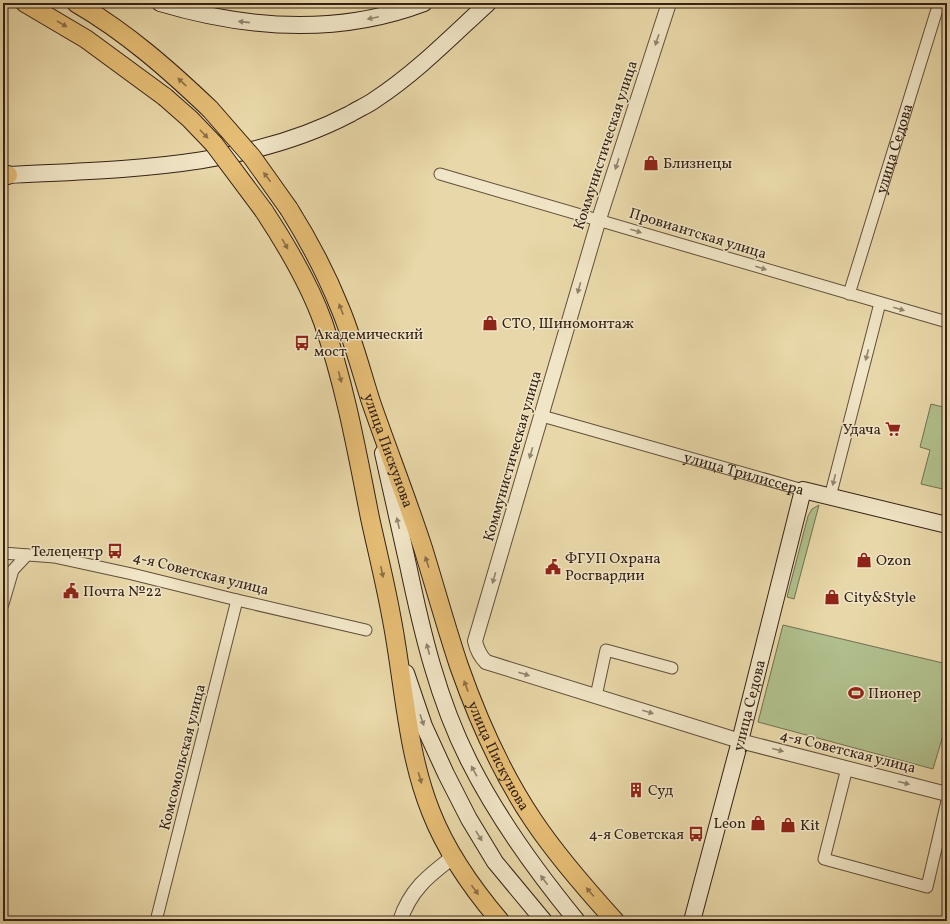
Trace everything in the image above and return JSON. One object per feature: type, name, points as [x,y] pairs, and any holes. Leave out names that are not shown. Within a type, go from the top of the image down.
[{"type":"main road","points":[[76,3],[122,33],[152,56],[210,109],[252,157],[289,209],[326,274],[348,330],[370,399]]},
{"type":"main road","points":[[160,3],[224,19],[292,26],[313,26],[360,21],[424,3]]},
{"type":"main road","points":[[4,176],[147,167],[203,160],[246,151],[303,135],[325,126],[364,106],[398,84],[430,58],[488,3]]},
{"type":"main road","points":[[25,4],[86,39],[165,97],[190,120],[214,144],[264,211],[287,248],[309,289],[322,320],[334,357],[355,440],[391,615],[406,676],[424,726],[469,819],[495,862],[544,921]]},
{"type":"main road","name":"улица Пискунова","points":[[370,399],[418,612],[433,670],[449,715],[468,761],[517,844],[577,921]]},
{"type":"main road","name":"улица Пискунова","points":[[370,399],[419,538],[458,664],[471,699],[490,741],[511,783],[532,819],[566,865],[616,921]]},
{"type":"main road","name":"улица Трилиссера","points":[[803,490],[947,525]]},
{"type":"main road","name":"улица Седова","points":[[692,921],[740,741],[803,490]]},
{"type":"main road","points":[[391,615],[409,732],[431,812],[453,857],[474,889],[500,921]]},
{"type":"street","name":"Коммунистическая улица","points":[[669,3],[599,219],[475,641],[476,648],[480,656],[486,662],[740,741]]},
{"type":"street","name":"улица Седова","points":[[849,294],[939,3]]},
{"type":"street","points":[[943,3],[947,5]]},
{"type":"street","name":"Провиантская улица","points":[[440,174],[599,219],[947,322]]},
{"type":"street","points":[[830,497],[880,303]]},
{"type":"street","name":"улица Трилиссера","points":[[542,416],[803,490]]},
{"type":"street","name":"4-я Советская улица","points":[[3,553],[54,557],[132,574],[366,630]]},
{"type":"street","points":[[3,604],[13,570],[27,555]]},
{"type":"street","name":"Комсомольская улица","points":[[156,921],[237,600]]},
{"type":"street","points":[[596,696],[606,650],[672,668]]},
{"type":"street","name":"4-я Советская улица","points":[[740,741],[947,794]]},
{"type":"street","points":[[847,768],[824,859],[927,887],[947,801]]},
{"type":"street","points":[[400,921],[405,907],[417,888],[432,873],[453,857]]},
{"type":"green space","points":[[931,404],[947,408],[947,490],[921,484],[930,450],[920,447]]},
{"type":"green space","points":[[819,505],[794,599],[787,597],[808,516],[812,509]]},
{"type":"green space","name":"Пионер","points":[[783,625],[947,664],[947,722],[933,769],[758,722]]},
{"type":"place","name":"Близнецы","points":[[651,163]]},
{"type":"place","name":"СТО, Шиномонтаж","points":[[490,323]]},
{"type":"place","name":"Академический мост","points":[[302,343]]},
{"type":"place","name":"Удача","points":[[893,429]]},
{"type":"place","name":"Телецентр","points":[[115,551]]},
{"type":"place","name":"Ozon","points":[[864,560]]},
{"type":"place","name":"ФГУП Охрана Росгвардии","points":[[553,567]]},
{"type":"place","name":"Почта №22","points":[[71,591]]},
{"type":"place","name":"City&Style","points":[[832,597]]},
{"type":"place","name":"Пионер","points":[[856,693]]},
{"type":"place","name":"Суд","points":[[636,790]]},
{"type":"place","name":"Leon","points":[[758,823]]},
{"type":"place","name":"Kit","points":[[788,825]]},
{"type":"place","name":"4-я Советская","points":[[696,834]]}]
